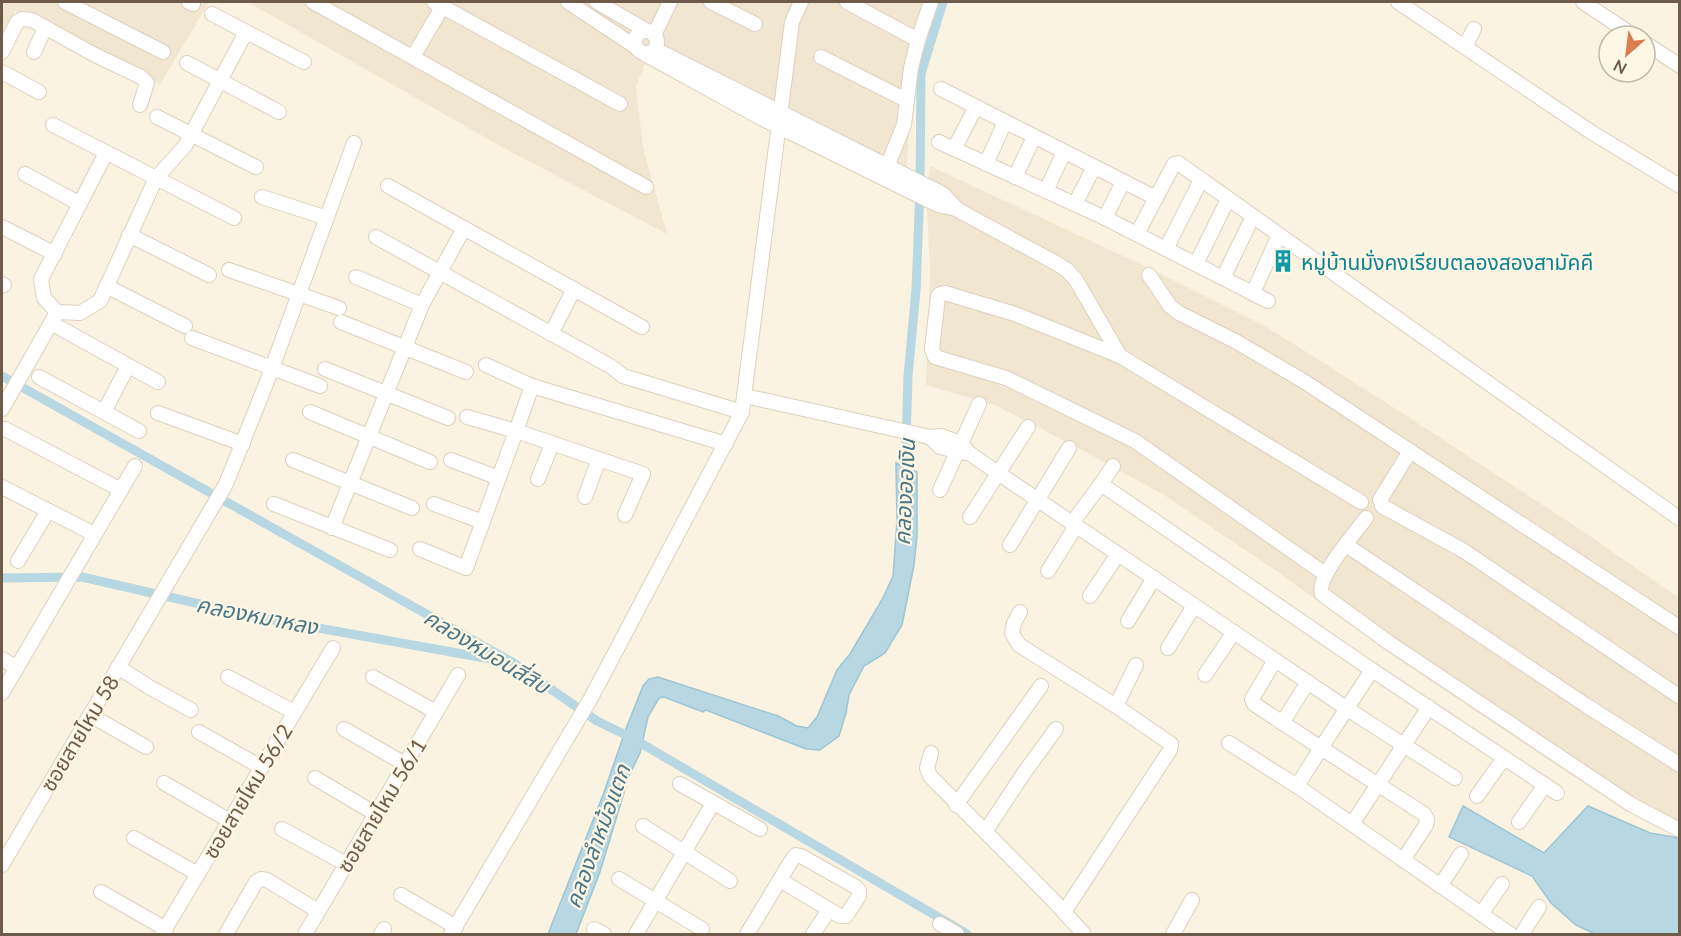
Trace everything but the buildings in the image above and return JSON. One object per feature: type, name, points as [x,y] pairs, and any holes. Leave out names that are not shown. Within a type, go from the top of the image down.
[{"type":"street","points":[[65,2],[163,52]]},
{"type":"street","points":[[313,2],[646,187]]},
{"type":"street","points":[[568,2],[645,50],[779,119],[934,196],[943,194],[958,210],[1067,270],[1076,280],[1120,356]]},
{"type":"street","points":[[597,2],[651,33],[657,42],[645,50]]},
{"type":"street","points":[[645,50],[637,36],[651,33],[670,2]]},
{"type":"street","points":[[711,2],[755,24]]},
{"type":"street","points":[[401,895],[453,931],[591,698],[742,412],[792,22],[801,2]]},
{"type":"street","points":[[847,2],[918,40]]},
{"type":"street","points":[[885,172],[904,124],[911,68],[931,2]]},
{"type":"street","points":[[1398,2],[1591,132],[1680,186]]},
{"type":"street","points":[[1583,2],[1616,24]]},
{"type":"street","points":[[412,57],[440,3],[620,104]]},
{"type":"street","points":[[212,15],[304,62]]},
{"type":"street","points":[[2,52],[19,20],[28,19],[141,77],[147,83],[140,105]]},
{"type":"street","points":[[33,52],[45,28]]},
{"type":"street","points":[[1464,47],[1474,29]]},
{"type":"street","points":[[54,318],[80,314],[100,302],[156,178],[185,146],[246,32]]},
{"type":"street","points":[[1657,51],[1680,66]]},
{"type":"street","points":[[821,57],[906,100]]},
{"type":"street","points":[[187,63],[279,112]]},
{"type":"street","points":[[2,72],[39,92]]},
{"type":"street","points":[[941,89],[1156,198]]},
{"type":"street","points":[[954,149],[976,107]]},
{"type":"street","points":[[157,117],[256,167]]},
{"type":"street","points":[[986,164],[1005,122]]},
{"type":"street","points":[[53,126],[234,218]]},
{"type":"street","points":[[1016,177],[1035,137]]},
{"type":"street","points":[[939,142],[1105,218],[1268,301]]},
{"type":"street","name":"ซอยสายไหม 58","points":[[2,865],[214,508],[226,484],[272,368],[354,143]]},
{"type":"street","points":[[1046,191],[1064,152]]},
{"type":"street","points":[[106,153],[41,279],[44,298],[54,318],[128,366],[158,381]]},
{"type":"street","points":[[1137,234],[1176,163],[1680,519]]},
{"type":"street","points":[[1075,204],[1094,167]]},
{"type":"street","points":[[25,174],[80,204]]},
{"type":"street","points":[[1166,249],[1201,180]]},
{"type":"street","points":[[1105,218],[1123,182]]},
{"type":"street","points":[[388,186],[642,327]]},
{"type":"street","points":[[262,197],[327,218]]},
{"type":"street","points":[[1196,264],[1228,199]]},
{"type":"street","points":[[1223,278],[1253,216]]},
{"type":"street","points":[[2,227],[54,254]]},
{"type":"street","points":[[332,528],[422,305],[464,228]]},
{"type":"street","points":[[129,235],[209,274]]},
{"type":"street","points":[[1252,293],[1279,236]]},
{"type":"street","points":[[376,237],[612,367],[623,376],[742,412]]},
{"type":"street","points":[[229,270],[299,294],[404,348],[466,372]]},
{"type":"street","points":[[1149,275],[1170,306],[1179,314],[1237,342],[1276,365],[1680,628]]},
{"type":"street","points":[[356,277],[422,305]]},
{"type":"street","points":[[106,286],[188,332],[320,386]]},
{"type":"street","points":[[551,334],[574,289]]},
{"type":"street","points":[[1325,574],[1135,441],[1006,378],[935,357],[932,349],[938,297],[945,293],[1014,314],[1120,356],[1361,502]]},
{"type":"street","points":[[4,405],[54,318]]},
{"type":"street","points":[[486,365],[532,386],[726,444]]},
{"type":"street","points":[[104,412],[128,366]]},
{"type":"street","points":[[325,369],[448,418]]},
{"type":"street","points":[[39,377],[139,431]]},
{"type":"street","points":[[420,549],[466,568],[532,386]]},
{"type":"street","points":[[745,396],[924,436],[940,447],[962,449],[1346,708],[1455,778]]},
{"type":"street","points":[[940,490],[962,449],[979,404]]},
{"type":"street","points":[[310,412],[430,462]]},
{"type":"street","points":[[158,413],[243,444]]},
{"type":"street","points":[[467,417],[643,474],[625,515]]},
{"type":"street","points":[[970,517],[1029,427]]},
{"type":"street","points":[[5,429],[121,490]]},
{"type":"street","points":[[538,479],[552,444]]},
{"type":"street","points":[[1010,545],[1069,448]]},
{"type":"street","points":[[1366,518],[1376,518],[1382,513],[1381,503],[1410,451]]},
{"type":"street","points":[[585,497],[599,459]]},
{"type":"street","points":[[293,460],[412,507]]},
{"type":"street","points":[[452,460],[499,478]]},
{"type":"street","points":[[2,693],[135,466]]},
{"type":"street","points":[[1048,571],[1074,525],[1113,466]]},
{"type":"street","points":[[1101,484],[1372,670],[1557,793]]},
{"type":"street","points":[[2,487],[94,534]]},
{"type":"street","points":[[1361,502],[1370,497],[1464,551],[1680,697]]},
{"type":"street","points":[[1361,502],[1360,509],[1366,518]]},
{"type":"street","points":[[274,504],[390,550]]},
{"type":"street","points":[[434,504],[483,522]]},
{"type":"street","points":[[18,561],[48,511]]},
{"type":"street","points":[[1366,518],[1325,574],[1320,586],[1322,594],[1388,642],[1632,805],[1680,830]]},
{"type":"street","points":[[1346,545],[1680,765]]},
{"type":"street","points":[[1090,596],[1118,554]]},
{"type":"street","points":[[1128,621],[1154,578]]},
{"type":"street","points":[[1168,648],[1194,606]]},
{"type":"street","points":[[1020,612],[1012,633],[1019,645],[1166,738],[1171,744],[1170,750],[1064,912]]},
{"type":"street","points":[[1205,675],[1234,632]]},
{"type":"street","name":"ซอยสายไหม 56/2","points":[[164,932],[333,648]]},
{"type":"street","points":[[2,659],[17,668]]},
{"type":"street","points":[[1275,660],[1252,699],[1254,704],[1424,814],[1427,819],[1426,825],[1403,860]]},
{"type":"street","points":[[1116,706],[1136,665]]},
{"type":"street","points":[[118,667],[191,710]]},
{"type":"street","points":[[1297,786],[1372,670]]},
{"type":"street","name":"ซอยสายไหม 56/1","points":[[305,934],[458,675]]},
{"type":"street","points":[[228,676],[294,712]]},
{"type":"street","points":[[373,677],[436,712]]},
{"type":"street","points":[[1282,723],[1308,682]]},
{"type":"street","points":[[956,805],[1041,686]]},
{"type":"street","points":[[1352,824],[1429,707]]},
{"type":"street","points":[[90,715],[146,747]]},
{"type":"street","points":[[344,729],[405,764]]},
{"type":"street","points":[[985,832],[1056,729]]},
{"type":"street","points":[[199,732],[261,767]]},
{"type":"street","points":[[1229,743],[1297,786],[1510,934]]},
{"type":"street","points":[[932,753],[927,768],[930,776],[1084,934]]},
{"type":"street","points":[[1477,796],[1504,758]]},
{"type":"street","points":[[315,778],[376,814]]},
{"type":"street","points":[[164,783],[230,821]]},
{"type":"street","points":[[680,784],[760,829]]},
{"type":"street","points":[[1519,822],[1545,785]]},
{"type":"street","points":[[636,934],[713,803]]},
{"type":"street","points":[[643,826],[730,881]]},
{"type":"street","points":[[282,829],[346,864]]},
{"type":"street","points":[[134,838],[198,874]]},
{"type":"street","points":[[1440,886],[1461,854]]},
{"type":"street","points":[[747,934],[780,880],[796,855],[819,866],[859,891],[859,897],[846,916],[840,916],[780,880]]},
{"type":"street","points":[[226,934],[256,882],[261,879],[267,880],[318,911]]},
{"type":"street","points":[[619,879],[702,929]]},
{"type":"street","points":[[1481,914],[1502,884]]},
{"type":"street","points":[[101,892],[164,932]]},
{"type":"street","points":[[1173,934],[1192,900]]},
{"type":"street","points":[[1522,934],[1539,907]]},
{"type":"street","points":[[813,934],[829,910]]},
{"type":"street","points":[[940,924],[957,934]]},
{"type":"shaded area","points":[[2,2],[209,2],[160,84],[15,11],[2,37]]},
{"type":"shaded area","points":[[248,2],[936,2],[912,78],[907,168],[927,186],[930,166],[1149,268],[1267,327],[1584,532],[1679,598],[1679,837],[1625,809],[1558,766],[1391,654],[1275,570],[1164,495],[997,406],[926,385],[930,272],[927,207],[790,141],[645,64],[636,86],[643,148],[667,234],[502,147]]},
{"type":"water","name":"คลองลำหม้อแตก","points":[[896,463],[917,472],[917,536],[914,565],[902,625],[885,653],[864,666],[849,695],[839,736],[820,750],[806,749],[706,710],[703,712],[664,697],[659,698],[648,717],[640,753],[629,776],[600,872],[576,934],[548,934],[603,795],[627,726],[643,686],[649,679],[658,677],[778,716],[797,726],[808,728],[817,717],[837,670],[850,654],[883,598],[893,576],[897,521]]},
{"type":"water","points":[[1463,806],[1544,853],[1588,806],[1650,833],[1679,838],[1679,934],[1595,934],[1576,925],[1551,903],[1532,876],[1449,837]]},
{"type":"waterway","name":"คลองออเงิน","points":[[905,478],[908,376],[916,290],[921,74],[943,2]]},
{"type":"waterway","name":"คลองหมอนสี่สิบ","points":[[2,376],[512,662],[597,721],[632,738],[967,934]]},
{"type":"waterway","name":"คลองหมาหลง","points":[[2,578],[82,577],[257,617],[507,662]]},
{"type":"place","name":"หมู่บ้านมั่งคงเรียบตลองสองสามัคคี","points":[[1283,261]]}]
